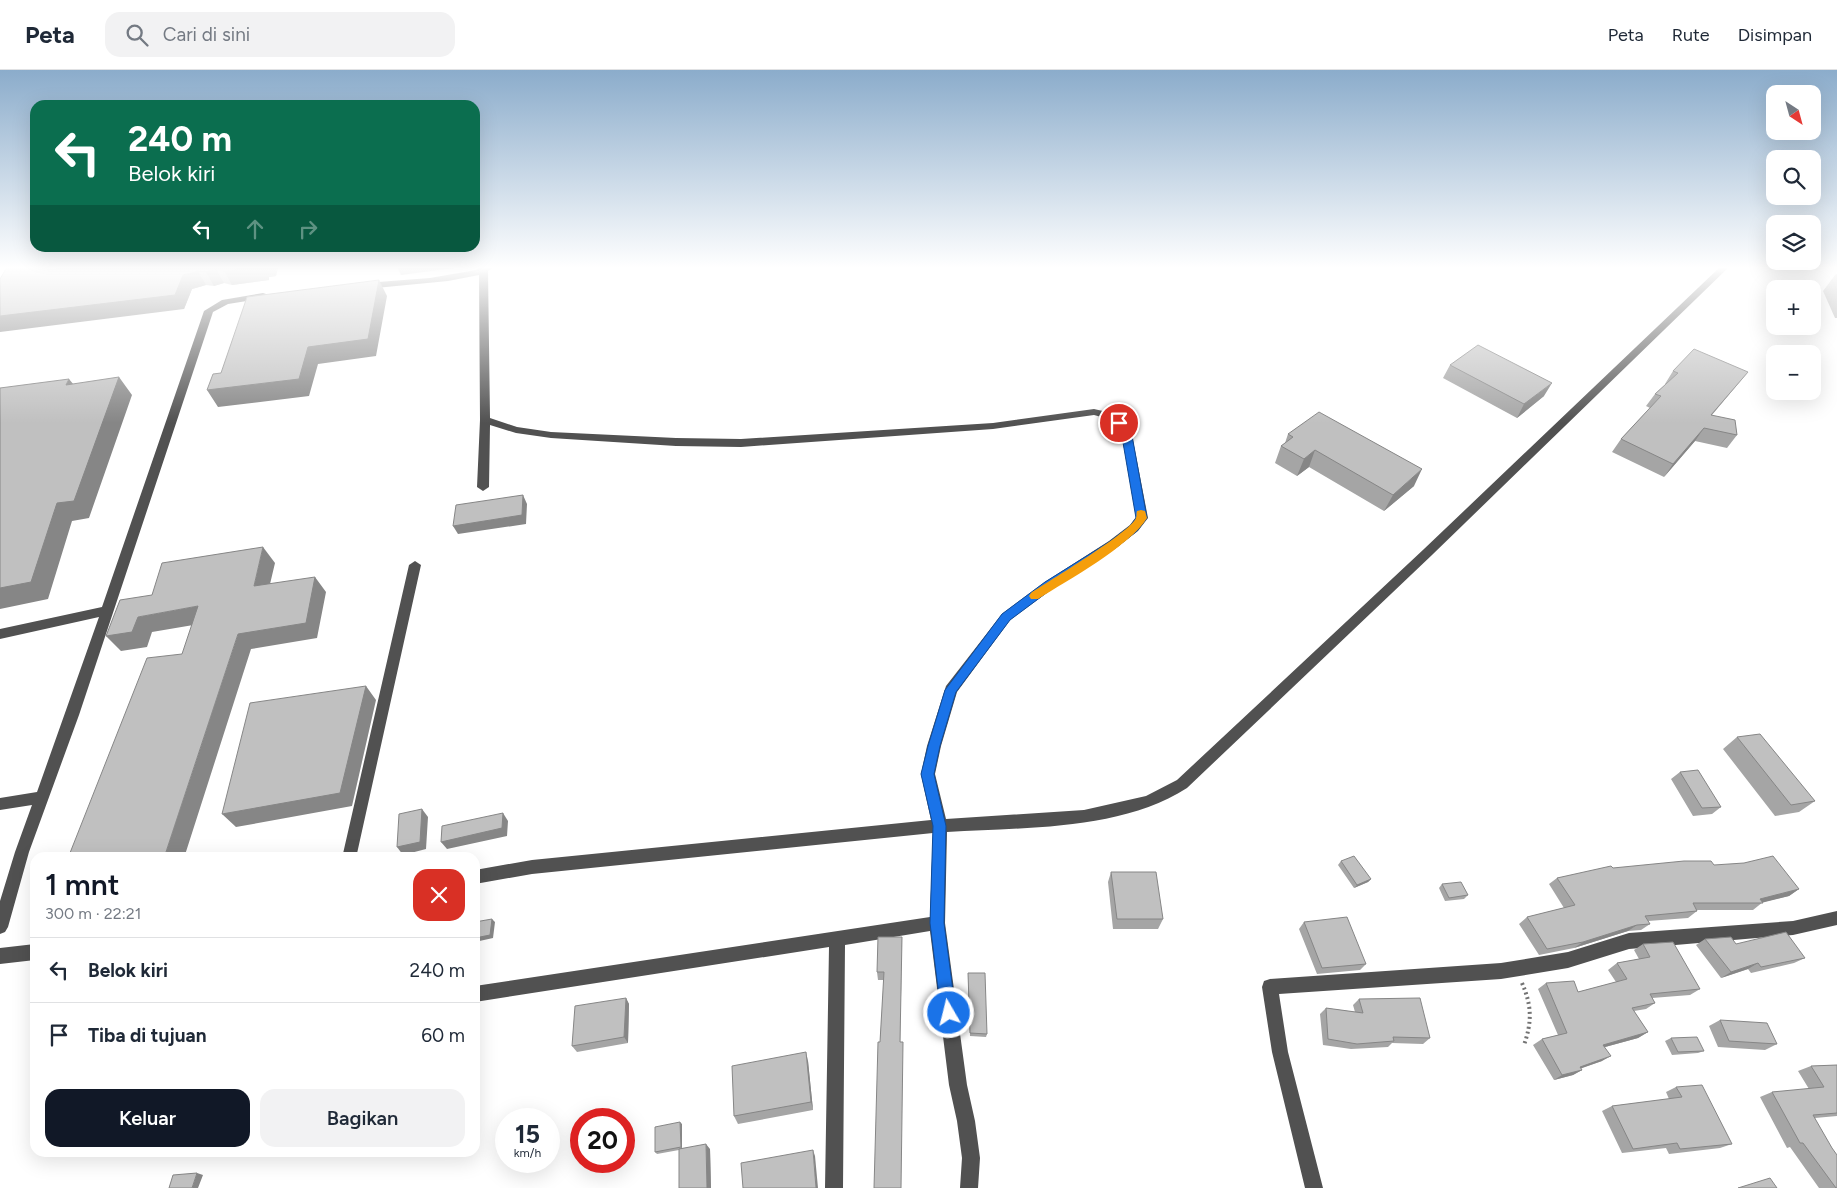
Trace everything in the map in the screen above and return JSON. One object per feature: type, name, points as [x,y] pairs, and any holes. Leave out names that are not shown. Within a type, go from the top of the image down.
[{"type":"street","points":[[0,927],[22,852],[43,798],[206,319]]},
{"type":"street","points":[[483,487],[485,319]]},
{"type":"street","points":[[480,876],[532,867],[940,826],[1084,816],[1148,802],[1166,794],[1182,784],[1671,319]]},
{"type":"street","points":[[485,420],[516,430],[551,435],[676,442],[741,443],[993,426],[1094,412],[1112,416],[1126,430],[1142,518],[1134,528],[1113,544],[1049,585],[1006,617],[950,690],[928,774],[940,826],[937,923],[958,1085],[972,1158],[969,1188]]},
{"type":"street","points":[[350,852],[415,565]]},
{"type":"street","points":[[0,634],[107,611]]},
{"type":"street","points":[[0,804],[43,798]]},
{"type":"street","points":[[1314,1188],[1280,1052],[1270,988],[1516,969],[1568,960],[1629,941],[1793,928],[1837,918]]},
{"type":"street","points":[[480,993],[937,923]]},
{"type":"street","points":[[834,1188],[837,938]]},
{"type":"street","points":[[0,956],[30,953]]},
{"type":"path","points":[[1516,969],[1531,1003],[1531,1026],[1524,1045]]},
{"type":"building","points":[[239,319],[372,319],[368,339],[308,347],[299,379],[207,390],[213,374],[221,373]]},
{"type":"building","points":[[1478,345],[1552,383],[1524,404],[1450,365]]},
{"type":"building","points":[[1694,349],[1748,372],[1711,415],[1735,420],[1737,435],[1704,428],[1673,464],[1621,439],[1661,396],[1655,394],[1678,373],[1673,371]]},
{"type":"building","points":[[119,377],[74,501],[57,503],[31,582],[0,588],[0,388],[69,379],[66,385]]},
{"type":"building","points":[[1319,412],[1422,469],[1393,495],[1315,450],[1304,459],[1281,446],[1293,437],[1288,434]]},
{"type":"building","points":[[523,495],[522,515],[453,526],[456,505]]},
{"type":"building","points":[[263,547],[254,586],[315,577],[306,623],[238,634],[166,852],[70,852],[147,658],[182,654],[198,606],[138,617],[132,632],[106,636],[120,600],[152,595],[162,563]]},
{"type":"building","points":[[366,686],[340,793],[222,814],[250,703]]},
{"type":"building","points":[[1760,734],[1815,801],[1791,805],[1737,737]]},
{"type":"building","points":[[1698,770],[1721,807],[1702,808],[1680,772]]},
{"type":"building","points":[[422,809],[420,842],[397,847],[399,814]]},
{"type":"building","points":[[503,813],[502,828],[441,842],[442,826]]},
{"type":"building","points":[[1354,856],[1371,879],[1357,885],[1341,861]]},
{"type":"building","points":[[1773,856],[1799,889],[1760,899],[1763,903],[1693,903],[1697,911],[1645,916],[1650,924],[1637,925],[1583,942],[1547,949],[1527,917],[1575,905],[1557,878],[1611,866],[1613,868],[1684,861],[1711,861],[1714,865],[1744,863]]},
{"type":"building","points":[[1111,872],[1156,872],[1163,919],[1117,919]]},
{"type":"building","points":[[1461,882],[1468,895],[1449,898],[1442,884]]},
{"type":"building","points":[[1347,917],[1366,964],[1322,968],[1304,922]]},
{"type":"building","points":[[492,919],[490,935],[480,937],[480,921]]},
{"type":"building","points":[[1786,932],[1805,958],[1761,967],[1758,963],[1731,972],[1705,939],[1731,937],[1736,944]]},
{"type":"building","points":[[878,937],[902,937],[900,1042],[903,1042],[901,1188],[874,1188],[878,1042],[880,1042],[884,972],[877,972]]},
{"type":"building","points":[[1673,942],[1700,989],[1650,994],[1655,1003],[1632,1008],[1648,1032],[1603,1045],[1611,1056],[1580,1067],[1582,1070],[1562,1075],[1542,1039],[1567,1033],[1546,983],[1574,981],[1578,992],[1627,979],[1617,963],[1650,957],[1643,944]]},
{"type":"building","points":[[968,973],[985,973],[987,1034],[970,1033]]},
{"type":"building","points":[[626,998],[624,1037],[572,1046],[575,1006]]},
{"type":"building","points":[[1420,998],[1430,1038],[1393,1037],[1394,1041],[1357,1044],[1328,1039],[1326,1008],[1363,1013],[1359,999]]},
{"type":"building","points":[[1720,1020],[1767,1023],[1777,1044],[1729,1041]]},
{"type":"building","points":[[1697,1037],[1704,1051],[1678,1052],[1671,1038]]},
{"type":"building","points":[[806,1052],[811,1102],[734,1116],[732,1066]]},
{"type":"building","points":[[1837,1065],[1837,1113],[1813,1115],[1837,1155],[1836,1188],[1803,1143],[1800,1143],[1772,1092],[1824,1087],[1811,1066]]},
{"type":"building","points":[[1702,1085],[1732,1144],[1680,1149],[1677,1143],[1633,1149],[1612,1106],[1682,1097],[1676,1087]]},
{"type":"building","points":[[680,1122],[681,1147],[655,1152],[655,1127]]},
{"type":"building","points":[[706,1144],[707,1188],[679,1188],[679,1149]]},
{"type":"building","points":[[813,1150],[816,1188],[743,1188],[741,1163]]},
{"type":"building","points":[[197,1173],[192,1188],[169,1188],[173,1175]]},
{"type":"building","points":[[1770,1178],[1777,1188],[1738,1188]]},
{"type":"slow traffic","points":[[1035,596],[1134,528],[1142,518],[1141,514]]},
{"type":"route","points":[[949,1013],[937,923],[940,826],[928,774],[950,690],[983,650],[1006,617],[1049,585],[1113,544],[1134,528],[1142,518],[1126,430],[1119,423]]}]
